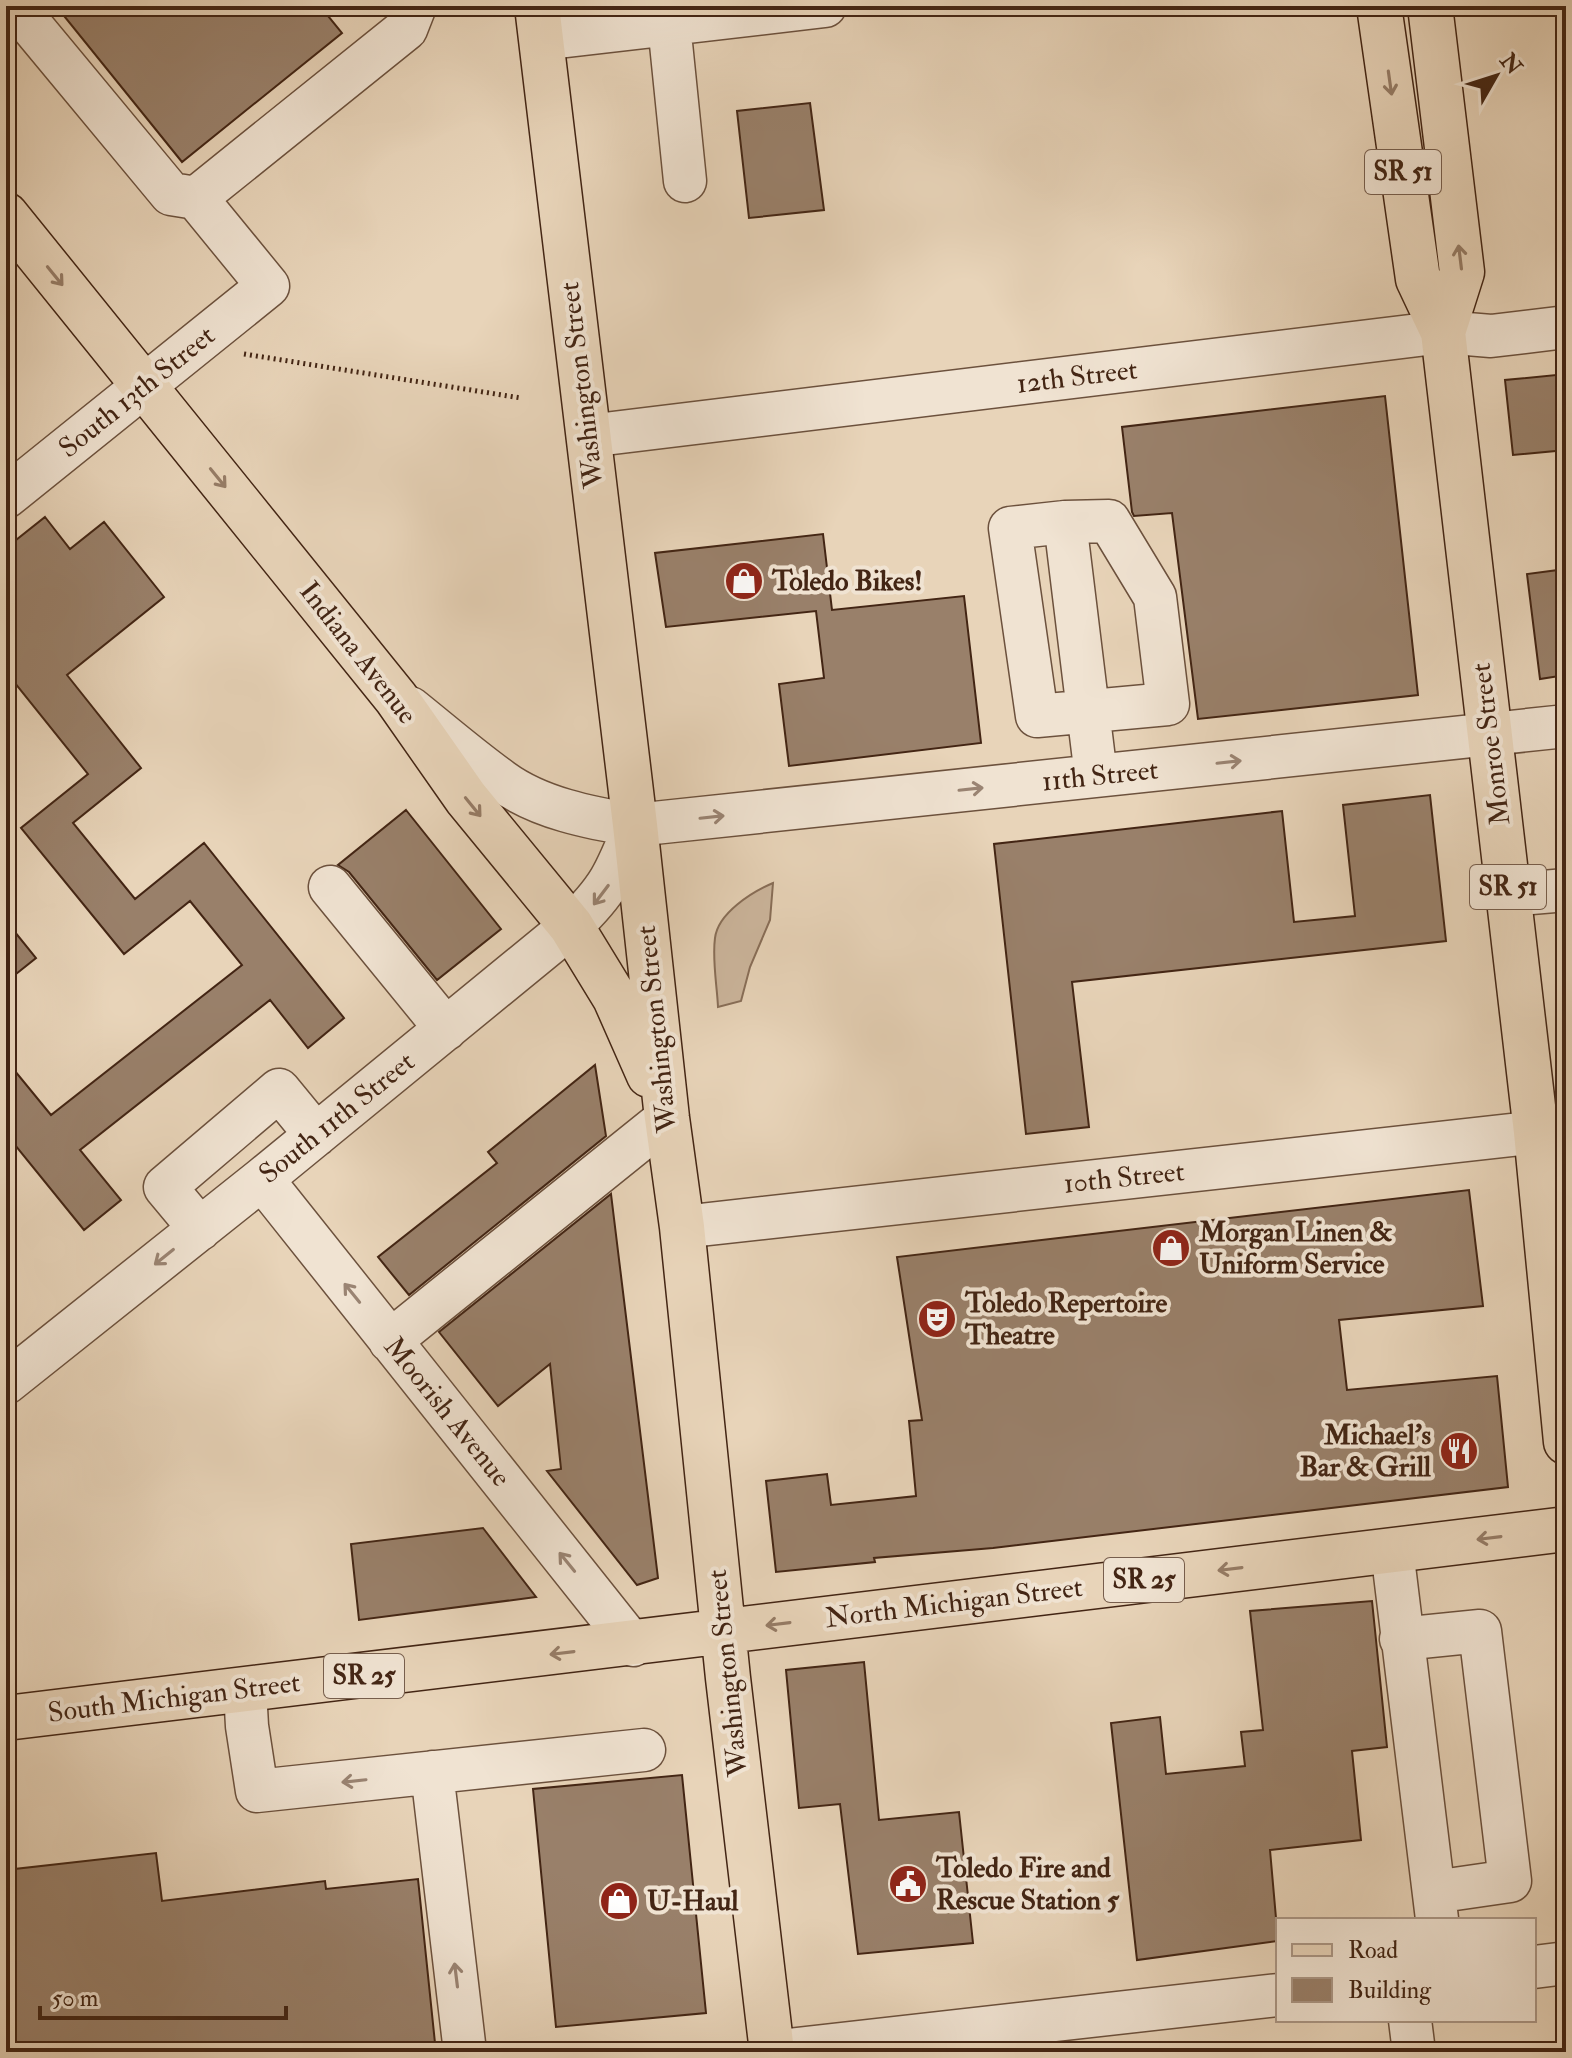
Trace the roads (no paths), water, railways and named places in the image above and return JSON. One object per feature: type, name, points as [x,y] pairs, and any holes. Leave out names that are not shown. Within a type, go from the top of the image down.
[{"type":"main road","name":"Monroe Street","points":[[1379,6],[1418,279],[1443,332],[1509,895],[1551,1130],[1566,1442]]},
{"type":"main road","name":"Monroe Street","points":[[1430,6],[1462,272],[1443,332]]},
{"type":"main road","name":"Washington Street","points":[[539,22],[682,1227],[723,1631],[771,2052]]},
{"type":"main road","name":"Indiana Avenue","points":[[6,215],[396,698],[466,798],[571,926],[615,998],[667,1118]]},
{"type":"main road","name":"North Michigan Street","points":[[723,1631],[1566,1529]]},
{"type":"main road","name":"South Michigan Street","points":[[6,1718],[633,1645],[723,1631]]},
{"type":"street","points":[[15,6],[171,194],[196,198],[406,29],[415,6]]},
{"type":"street","points":[[539,22],[669,24],[825,6]]},
{"type":"street","points":[[669,24],[685,181]]},
{"type":"street","name":"South 13th Street","points":[[6,497],[268,286],[196,198]]},
{"type":"street","name":"12th Street","points":[[588,436],[1443,332],[1491,336],[1566,327]]},
{"type":"street","points":[[1109,521],[1155,597],[1168,704],[1037,716],[1010,528],[1065,522],[1109,521]]},
{"type":"street","points":[[1065,522],[1096,776]]},
{"type":"street","name":"11th Street","points":[[396,698],[502,781],[523,793],[579,814],[635,825],[1566,726]]},
{"type":"street","name":"South 11th Street","points":[[6,1383],[571,926],[597,901],[615,875],[635,825]]},
{"type":"street","points":[[330,887],[446,1029]]},
{"type":"street","points":[[1509,895],[1566,890]]},
{"type":"street","points":[[200,1229],[165,1187],[279,1090],[316,1135]]},
{"type":"street","points":[[390,1341],[667,1118]]},
{"type":"street","name":"10th Street","points":[[682,1227],[1551,1130]]},
{"type":"street","name":"Moorish Avenue","points":[[262,1179],[633,1645]]},
{"type":"street","points":[[1392,1550],[1401,1639],[1436,1906],[1510,1881],[1480,1631],[1401,1639]]},
{"type":"street","points":[[245,1690],[257,1791],[644,1750]]},
{"type":"street","points":[[432,1772],[465,2052]]},
{"type":"street","points":[[1536,1967],[1566,1963]]},
{"type":"street","points":[[771,2052],[1276,1995]]},
{"type":"street","points":[[1410,2022],[1414,2052]]},
{"type":"place","name":"Toledo Bikes!","points":[[744,581]]},
{"type":"place","name":"Morgan Linen & Uniform Service","points":[[1171,1248]]},
{"type":"place","name":"Toledo Repertoire Theatre","points":[[937,1319]]},
{"type":"place","name":"Michael's Bar & Grill","points":[[1459,1451]]},
{"type":"place","name":"Toledo Fire and Rescue Station 5","points":[[908,1884]]},
{"type":"place","name":"U-Haul","points":[[619,1901]]}]
